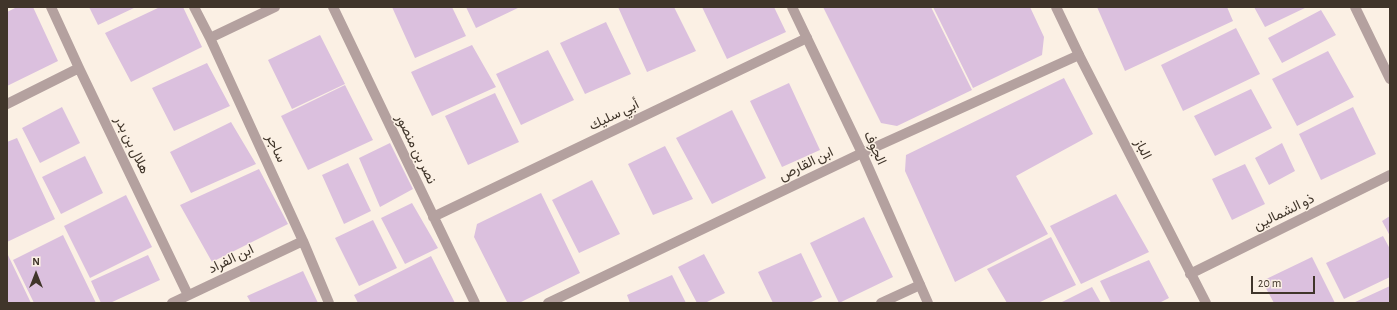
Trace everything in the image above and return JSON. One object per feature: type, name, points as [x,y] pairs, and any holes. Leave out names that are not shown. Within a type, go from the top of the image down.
[{"type":"street","name":"هلال بن بدر","points":[[51,7],[188,295]]},
{"type":"street","name":"ساجر","points":[[194,7],[210,38],[303,241],[329,303]]},
{"type":"street","points":[[210,38],[275,7]]},
{"type":"street","name":"نصر بن منصور","points":[[333,7],[475,303]]},
{"type":"street","name":"الجوف","points":[[792,7],[862,153],[928,303]]},
{"type":"street","name":"الباز","points":[[1056,7],[1206,303]]},
{"type":"street","points":[[1355,7],[1390,79]]},
{"type":"street","name":"أبي سليك","points":[[433,217],[807,38]]},
{"type":"street","name":"ابن القارص","points":[[548,303],[862,153],[1079,55]]},
{"type":"street","points":[[7,104],[79,68]]},
{"type":"street","name":"ذو الشمالين","points":[[1190,274],[1390,175]]},
{"type":"street","name":"ابن الفراد","points":[[172,303],[303,241]]},
{"type":"street","points":[[881,303],[920,285]]},
{"type":"building","points":[[17,7],[33,7],[58,61],[7,86],[7,12]]},
{"type":"building","points":[[89,7],[136,7],[98,25]]},
{"type":"building","points":[[160,7],[183,7],[202,47],[131,82],[105,33]]},
{"type":"building","points":[[392,7],[452,7],[466,36],[415,58]]},
{"type":"building","points":[[466,7],[520,7],[476,28]]},
{"type":"building","points":[[618,7],[674,7],[696,51],[647,72]]},
{"type":"building","points":[[702,7],[774,7],[786,32],[727,59]]},
{"type":"building","points":[[823,7],[931,7],[972,90],[897,126],[881,123]]},
{"type":"building","points":[[933,7],[1030,7],[1044,37],[1042,55],[973,88]]},
{"type":"building","points":[[1097,7],[1227,7],[1233,21],[1125,71]]},
{"type":"building","points":[[1254,7],[1307,7],[1265,27]]},
{"type":"building","points":[[1321,10],[1336,35],[1282,63],[1268,38]]},
{"type":"building","points":[[606,22],[631,74],[585,94],[560,43]]},
{"type":"building","points":[[1236,28],[1260,74],[1183,111],[1161,65]]},
{"type":"building","points":[[320,35],[345,84],[292,109],[268,60]]},
{"type":"building","points":[[472,45],[496,87],[432,116],[411,72]]},
{"type":"building","points":[[548,50],[574,100],[521,125],[496,74]]},
{"type":"building","points":[[1328,51],[1354,97],[1297,126],[1272,79]]},
{"type":"building","points":[[207,63],[230,106],[174,131],[152,88]]},
{"type":"building","points":[[1064,78],[1093,134],[1016,176],[1048,234],[955,282],[905,171],[906,155]]},
{"type":"building","points":[[789,83],[820,150],[782,167],[750,101]]},
{"type":"building","points":[[345,85],[373,140],[308,170],[281,116]]},
{"type":"building","points":[[1251,89],[1272,128],[1215,156],[1194,116]]},
{"type":"building","points":[[495,93],[519,142],[468,165],[445,116]]},
{"type":"building","points":[[62,107],[80,143],[40,163],[22,128]]},
{"type":"building","points":[[1353,107],[1376,154],[1321,180],[1299,134]]},
{"type":"building","points":[[732,110],[766,178],[712,204],[676,138]]},
{"type":"building","points":[[231,122],[256,164],[191,193],[170,152]]},
{"type":"building","points":[[17,138],[55,219],[7,242],[7,142]]},
{"type":"building","points":[[390,143],[413,189],[380,207],[359,158]]},
{"type":"building","points":[[1282,143],[1295,171],[1269,185],[1255,158]]},
{"type":"building","points":[[665,146],[693,199],[653,215],[628,164]]},
{"type":"building","points":[[85,156],[103,193],[61,214],[42,177]]},
{"type":"building","points":[[348,163],[371,211],[344,224],[322,175]]},
{"type":"building","points":[[1245,164],[1265,204],[1232,220],[1212,179]]},
{"type":"building","points":[[259,169],[288,224],[212,262],[180,205]]},
{"type":"building","points":[[592,180],[620,234],[579,253],[552,200]]},
{"type":"building","points":[[541,193],[580,273],[519,303],[509,303],[507,302],[474,237],[477,224]]},
{"type":"building","points":[[1116,194],[1149,252],[1081,284],[1050,226]]},
{"type":"building","points":[[126,195],[152,247],[90,278],[64,226]]},
{"type":"building","points":[[412,203],[438,248],[405,264],[381,218]]},
{"type":"building","points":[[1390,216],[1390,236],[1382,221]]},
{"type":"building","points":[[864,217],[893,277],[839,303],[810,243]]},
{"type":"building","points":[[373,220],[397,268],[359,286],[335,238]]},
{"type":"building","points":[[63,235],[96,303],[34,303],[13,260]]},
{"type":"building","points":[[1383,236],[1390,249],[1390,277],[1344,299],[1326,263]]},
{"type":"building","points":[[1051,237],[1076,285],[1038,303],[1007,303],[987,269]]},
{"type":"building","points":[[7,253],[31,303],[7,303]]},
{"type":"building","points":[[801,253],[822,297],[809,303],[773,303],[758,272]]},
{"type":"building","points":[[704,254],[725,293],[705,303],[697,303],[678,267]]},
{"type":"building","points":[[148,255],[160,280],[110,303],[101,303],[91,281]]},
{"type":"building","points":[[431,256],[455,303],[358,303],[354,295]]},
{"type":"building","points":[[1312,257],[1335,303],[1274,303],[1262,281]]},
{"type":"building","points":[[1149,260],[1169,298],[1159,303],[1111,303],[1100,281]]},
{"type":"building","points":[[303,271],[318,303],[251,303],[247,296]]},
{"type":"building","points":[[672,275],[686,303],[630,303],[627,295]]},
{"type":"building","points":[[1390,286],[1390,303],[1353,303]]},
{"type":"building","points":[[1092,287],[1101,303],[1060,303]]}]
